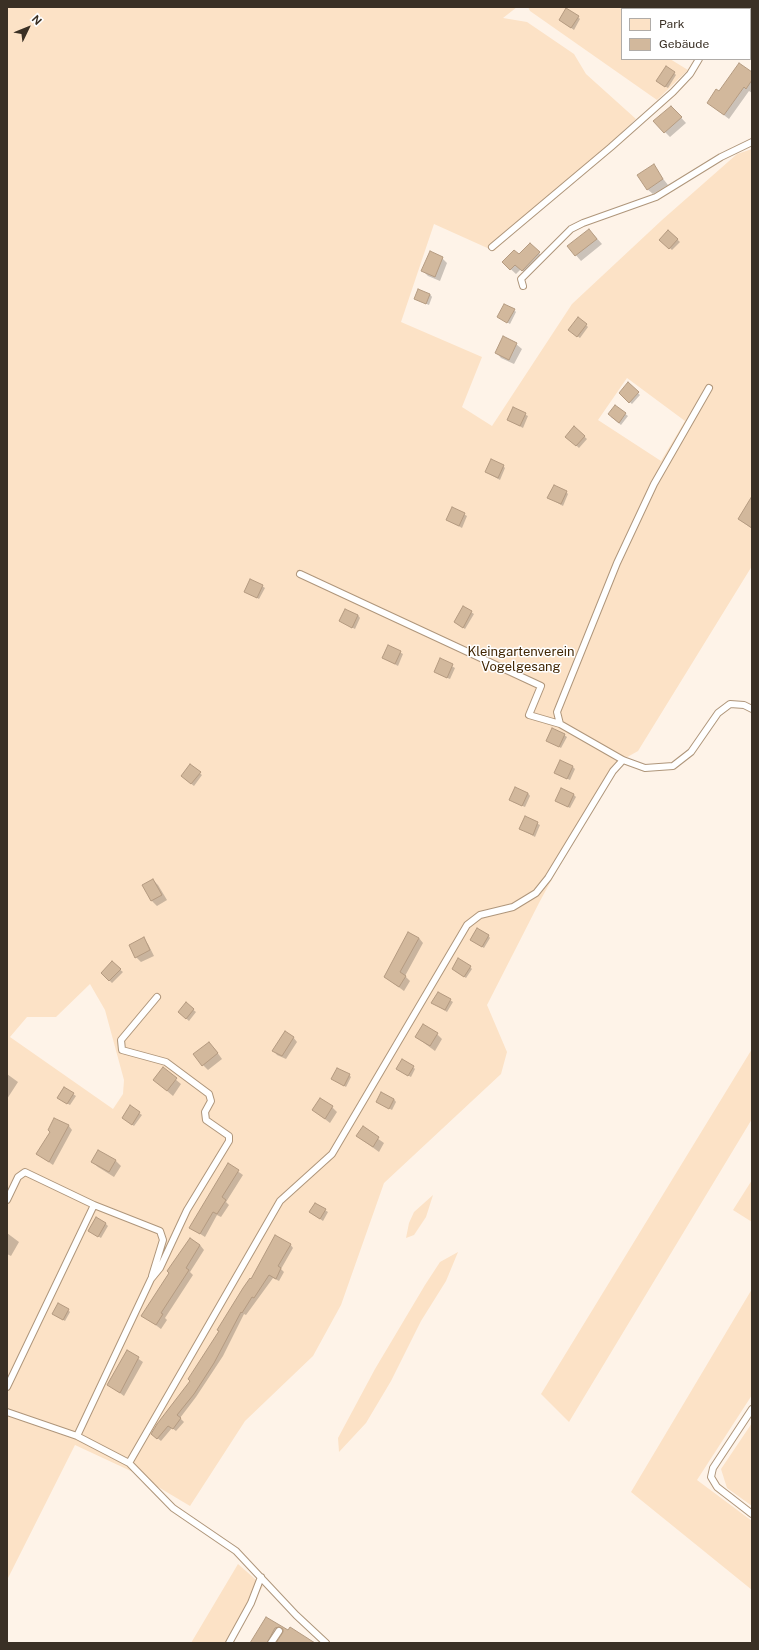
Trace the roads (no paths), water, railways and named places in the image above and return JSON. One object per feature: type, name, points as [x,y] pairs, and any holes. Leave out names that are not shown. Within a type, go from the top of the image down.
[{"type":"lane","points":[[492,247],[611,147],[667,97],[690,74],[698,60]]},
{"type":"lane","points":[[523,286],[520,279],[571,230],[583,223],[656,197],[703,168],[752,142]]},
{"type":"lane","points":[[560,724],[557,712],[617,563],[654,484],[709,388]]},
{"type":"lane","points":[[300,574],[541,686],[529,715],[560,724],[622,760],[645,768],[673,766],[691,752],[718,713],[730,704],[744,705],[752,708]]},
{"type":"lane","points":[[129,1463],[280,1201],[332,1154],[467,925],[480,915],[513,907],[536,893],[548,878],[613,772],[622,760]]},
{"type":"lane","points":[[151,1279],[160,1268],[187,1210],[230,1141],[229,1136],[206,1120],[205,1112],[211,1101],[209,1094],[166,1062],[122,1050],[121,1040],[157,997]]},
{"type":"lane","points":[[7,1200],[18,1177],[25,1172],[94,1205],[160,1231],[163,1240],[151,1279],[77,1436]]},
{"type":"lane","points":[[7,1387],[94,1205]]},
{"type":"lane","points":[[752,1409],[713,1468],[711,1477],[717,1487],[752,1514]]},
{"type":"lane","points":[[7,1412],[77,1436],[129,1463],[173,1508],[236,1551],[296,1615],[326,1643]]},
{"type":"lane","points":[[229,1643],[251,1603],[260,1577]]},
{"type":"lane","points":[[271,1643],[279,1631]]},
{"type":"park label","name":"Kleingartenverein Vogelgesang","points":[[521,660]]}]
